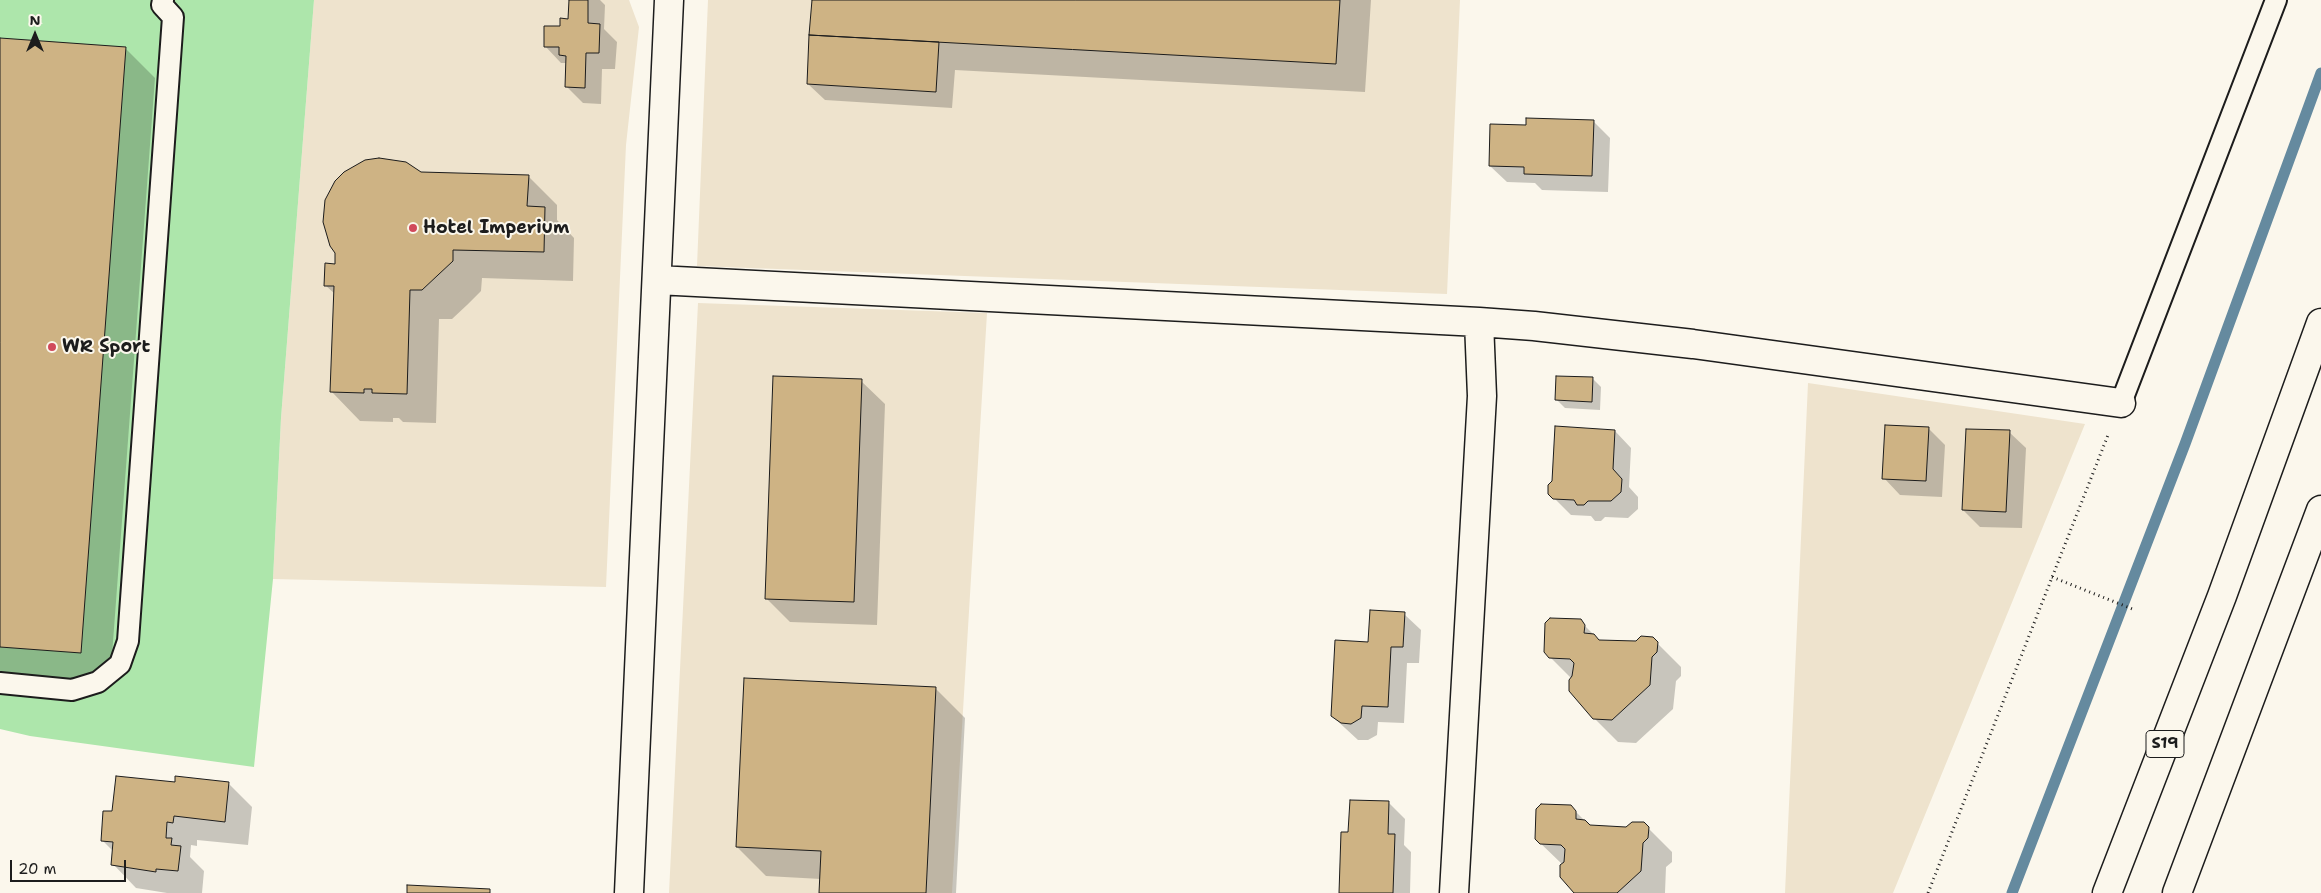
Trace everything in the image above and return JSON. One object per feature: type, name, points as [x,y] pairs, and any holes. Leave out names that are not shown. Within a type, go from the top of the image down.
[{"type":"main road","points":[[629,893],[669,0]]},
{"type":"main road","points":[[657,280],[1534,326],[1693,344],[2121,403]]},
{"type":"main road","points":[[1454,893],[1482,396],[1479,322]]},
{"type":"main road","name":"S19","points":[[2107,893],[2222,596],[2321,323]]},
{"type":"main road","points":[[2176,893],[2276,634],[2321,510]]},
{"type":"lane","points":[[0,683],[72,690],[98,682],[120,664],[128,641],[173,17],[162,5],[163,0]]},
{"type":"lane","points":[[2121,403],[2276,0]]},
{"type":"path","points":[[1928,893],[2121,403]]},
{"type":"path","points":[[2052,577],[2135,610]]},
{"type":"shaded area","points":[[314,0],[629,0],[639,27],[626,145],[606,587],[273,579],[281,418]]},
{"type":"shaded area","points":[[708,0],[1460,0],[1447,294],[697,266]]},
{"type":"shaded area","points":[[698,303],[987,313],[952,893],[669,893]]},
{"type":"shaded area","points":[[1808,383],[2085,424],[1893,893],[1785,893]]},
{"type":"green space","points":[[0,0],[314,0],[281,418],[273,579],[254,767],[30,736],[0,729]]},
{"type":"building","points":[[569,0],[588,0],[588,23],[600,24],[599,53],[586,53],[585,88],[565,87],[566,56],[559,55],[559,47],[544,47],[544,26],[560,26],[560,18],[568,19]]},
{"type":"building","points":[[812,0],[1340,0],[1336,64],[809,35]]},
{"type":"building","points":[[809,35],[939,42],[936,92],[807,84]]},
{"type":"building","name":"WR Sport","points":[[0,38],[126,47],[81,653],[0,647]]},
{"type":"building","points":[[1526,118],[1594,120],[1592,176],[1524,174],[1524,167],[1489,166],[1490,124],[1526,125]]},
{"type":"building","points":[[379,158],[406,162],[421,172],[529,175],[527,206],[545,207],[544,252],[453,250],[453,261],[422,290],[410,290],[407,394],[372,393],[372,389],[364,389],[364,393],[330,392],[334,286],[324,286],[325,263],[335,264],[335,253],[330,246],[323,222],[325,200],[335,181],[344,172],[365,160]]},
{"type":"building","points":[[773,376],[862,379],[854,602],[765,599]]},
{"type":"building","points":[[1556,376],[1593,377],[1592,402],[1555,400]]},
{"type":"building","points":[[1885,425],[1929,427],[1926,481],[1882,479]]},
{"type":"building","points":[[1555,426],[1615,430],[1613,469],[1622,479],[1621,492],[1611,501],[1588,501],[1584,505],[1577,505],[1574,500],[1553,499],[1548,494],[1548,485],[1552,481]]},
{"type":"building","points":[[1966,429],[2010,430],[2006,512],[1962,510]]},
{"type":"building","points":[[1370,610],[1405,612],[1403,647],[1391,647],[1388,707],[1362,706],[1361,718],[1351,724],[1341,723],[1331,716],[1335,640],[1368,642]]},
{"type":"building","points":[[1550,618],[1581,619],[1585,625],[1584,633],[1594,634],[1599,640],[1636,641],[1641,636],[1653,637],[1658,642],[1657,652],[1652,657],[1650,685],[1612,720],[1593,719],[1569,691],[1569,680],[1572,676],[1574,663],[1570,659],[1549,658],[1544,652],[1545,623]]},
{"type":"building","points":[[744,678],[936,687],[926,893],[819,893],[821,851],[736,847]]},
{"type":"building","points":[[116,776],[175,782],[175,776],[229,782],[225,822],[174,816],[173,823],[167,822],[166,838],[172,838],[171,845],[181,846],[178,871],[156,869],[156,872],[111,865],[113,842],[101,841],[103,811],[112,811]]},
{"type":"building","points":[[1350,800],[1389,801],[1388,834],[1395,834],[1393,893],[1339,893],[1341,832],[1348,832]]},
{"type":"building","points":[[1541,804],[1571,805],[1576,811],[1576,819],[1585,820],[1590,825],[1626,827],[1632,822],[1644,822],[1649,827],[1648,838],[1643,843],[1641,871],[1617,893],[1574,893],[1560,877],[1560,865],[1564,862],[1565,849],[1561,845],[1540,844],[1535,839],[1536,809]]},
{"type":"building","points":[[407,885],[490,889],[490,893],[407,893]]},
{"type":"waterway","points":[[2012,893],[2185,444],[2321,73]]},
{"type":"place","name":"Hotel Imperium","points":[[413,228]]},
{"type":"place","name":"WR Sport","points":[[52,347]]}]
